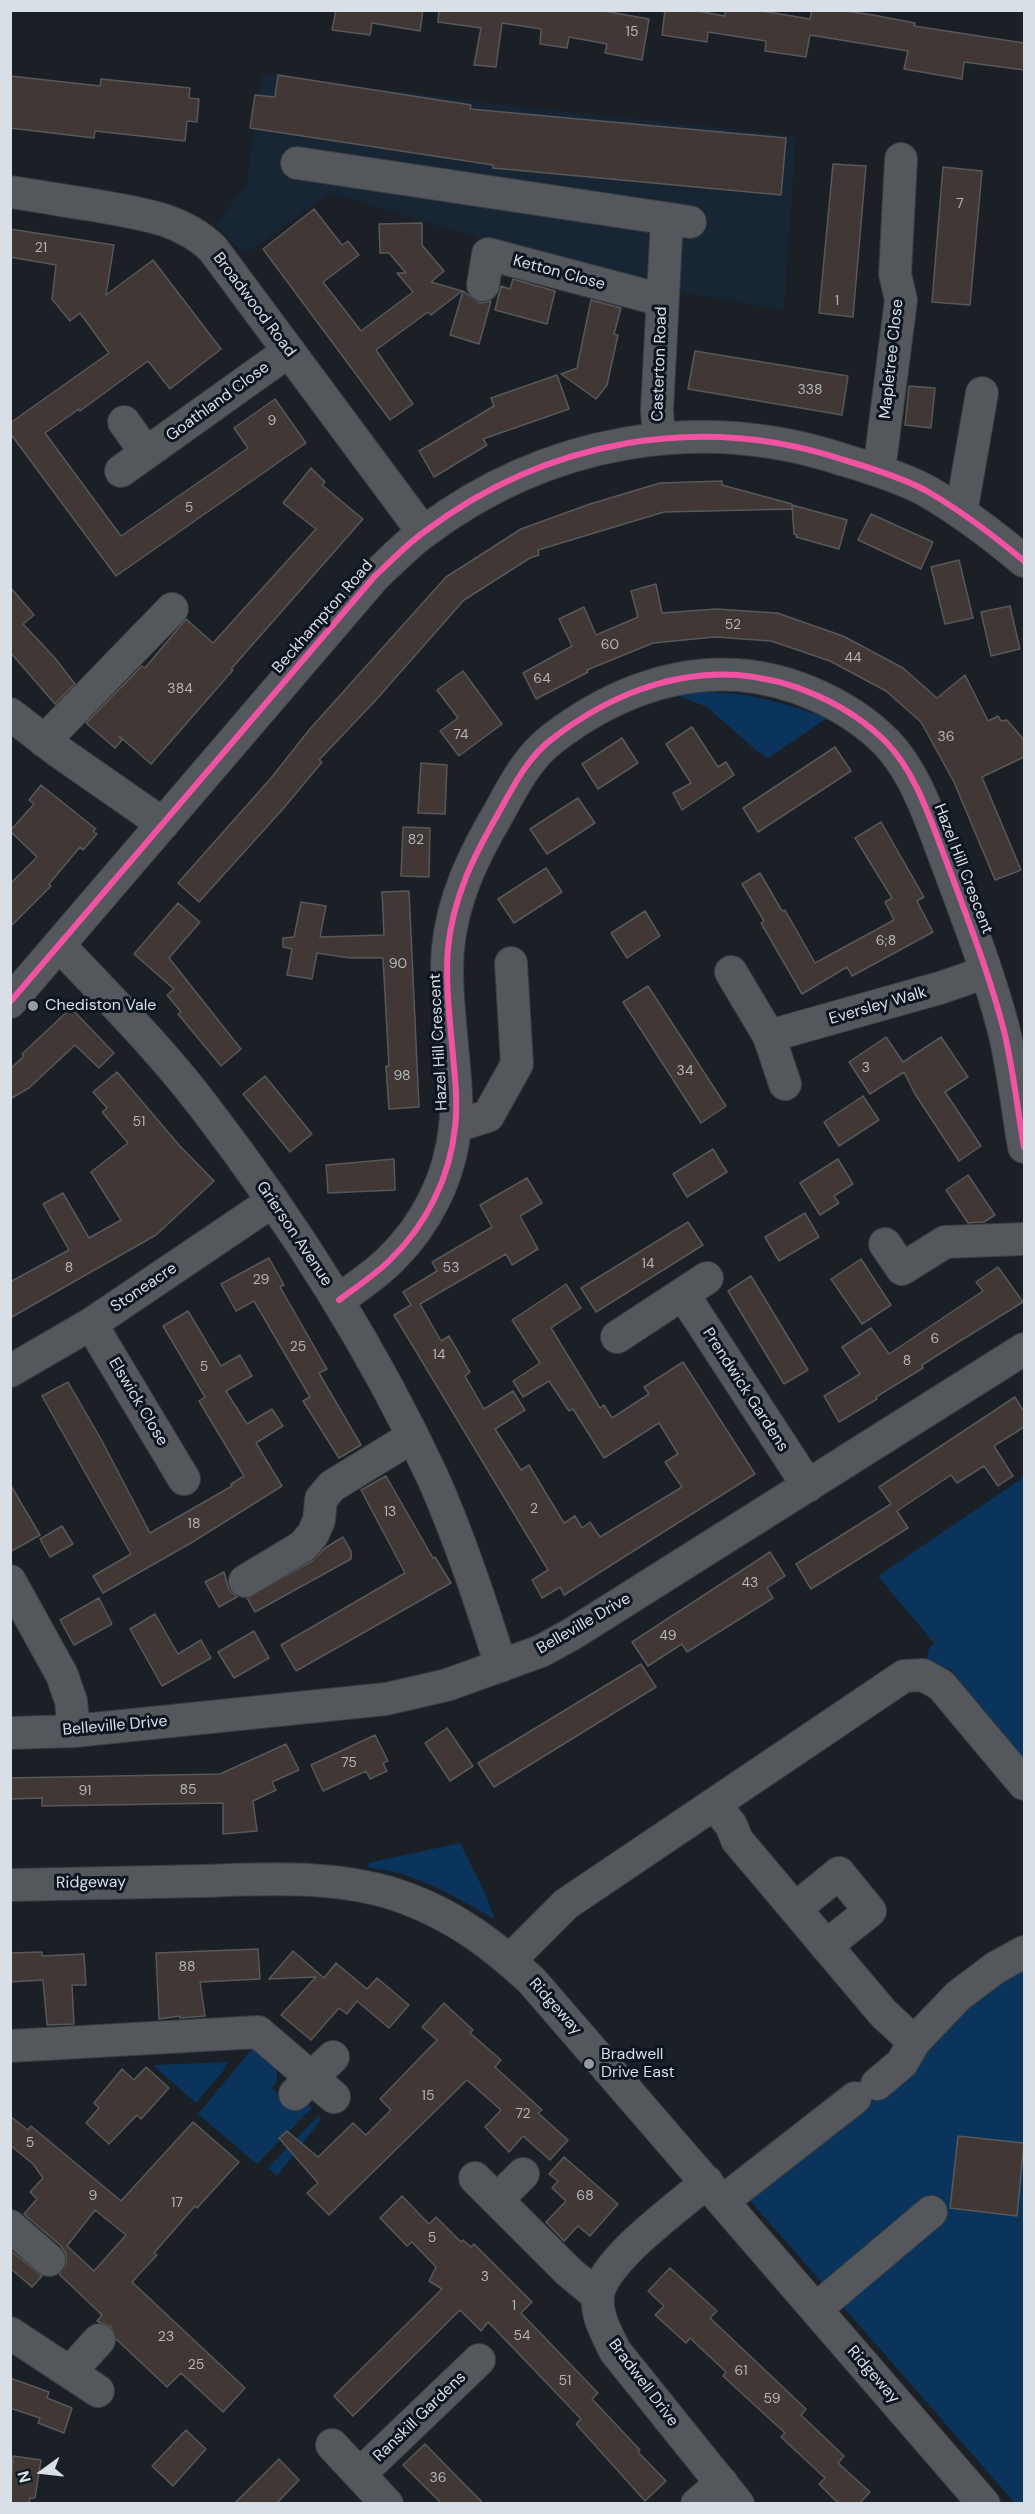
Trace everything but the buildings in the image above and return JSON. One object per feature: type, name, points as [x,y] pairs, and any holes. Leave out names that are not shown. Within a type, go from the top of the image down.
[{"type":"street","name":"Mapletree Close","points":[[879,471],[901,300],[894,274],[900,212],[901,159]]},
{"type":"street","name":"Casterton Road","points":[[297,163],[679,220],[662,295],[657,424],[659,439]]},
{"type":"street","name":"Broadwood Road","points":[[10,192],[146,214],[183,226],[204,240],[213,249],[423,532]]},
{"type":"street","name":"Ketton Close","points":[[483,285],[488,254],[662,295]]},
{"type":"street","name":"Goathland Close","points":[[121,471],[289,351]]},
{"type":"street","points":[[961,513],[982,393]]},
{"type":"street","points":[[124,422],[146,453]]},
{"type":"street","name":"Beckhampton Road","points":[[10,1002],[374,577],[423,532],[471,501],[542,466],[592,450],[659,439],[738,436],[782,443],[824,453],[879,471],[923,490],[961,513],[1024,561]]},
{"type":"street","points":[[44,741],[172,609]]},
{"type":"street","name":"Hazel Hill Crescent","points":[[339,1300],[388,1262],[421,1222],[434,1201],[443,1178],[456,1126],[448,950],[458,896],[468,870],[525,766],[544,745],[599,708],[628,693],[656,683],[698,675],[754,676],[816,695],[866,725],[888,744],[908,771],[937,837],[986,972],[1003,1029],[1024,1147]]},
{"type":"street","points":[[10,714],[44,741],[163,824]]},
{"type":"street","name":"Grierson Avenue","points":[[59,945],[201,1102],[273,1201],[339,1300],[412,1437],[447,1514],[478,1594],[501,1666]]},
{"type":"street","points":[[456,1126],[488,1116],[517,1064],[511,963]]},
{"type":"street","points":[[731,972],[769,1036],[785,1084]]},
{"type":"street","name":"Eversley Walk","points":[[769,1036],[943,987],[986,972]]},
{"type":"street","name":"Stoneacre","points":[[10,1371],[91,1324],[273,1201]]},
{"type":"street","points":[[885,1244],[902,1269],[945,1242],[1024,1239]]},
{"type":"street","name":"Prendwick Gardens","points":[[617,1337],[695,1286],[808,1486]]},
{"type":"street","name":"Elswick Close","points":[[91,1324],[184,1479]]},
{"type":"street","name":"Belleville Drive","points":[[10,1733],[74,1731],[386,1699],[447,1685],[541,1651],[572,1634],[1024,1349]]},
{"type":"street","points":[[245,1581],[303,1546],[313,1534],[319,1520],[321,1499],[332,1486],[412,1437]]},
{"type":"street","points":[[26,1592],[71,1701],[74,1731]]},
{"type":"street","points":[[510,1960],[558,1910],[904,1677],[917,1674],[936,1680],[1024,1784]]},
{"type":"street","points":[[714,1804],[731,1825],[737,1840],[826,1946],[883,2013],[914,2042]]},
{"type":"street","points":[[795,1909],[839,1873],[870,1911],[826,1946]]},
{"type":"street","name":"Ridgeway","points":[[10,1885],[276,1879],[361,1886],[406,1898],[456,1920],[510,1960],[532,1981],[984,2504]]},
{"type":"street","points":[[523,2174],[486,2189],[568,2272],[598,2296],[604,2277],[618,2260],[866,2091],[902,2063],[914,2042],[967,1988],[994,1968],[1024,1952]]},
{"type":"street","points":[[10,2046],[128,2027],[258,2032],[319,2081]]},
{"type":"street","points":[[816,2309],[931,2212]]},
{"type":"street","points":[[10,2226],[49,2260]]},
{"type":"street","name":"Bradwell Drive","points":[[598,2296],[602,2326],[615,2351],[730,2493]]},
{"type":"street","points":[[10,2333],[98,2391]]},
{"type":"street","points":[[70,2372],[99,2340]]},
{"type":"street","name":"Ranskill Gardens","points":[[360,2474],[479,2360]]},
{"type":"street","name":"Ranskill Gardens","points":[[332,2445],[387,2504]]},
{"type":"street","points":[[697,2504],[730,2493]]},
{"type":"shaded area","points":[[261,74],[514,106],[796,136],[784,310],[662,289],[492,242],[330,193],[244,255],[216,224],[247,184]]},
{"type":"shaded area","points":[[718,692],[765,699],[827,718],[768,758],[707,707],[679,696]]},
{"type":"shaded area","points":[[1024,1477],[1024,1759],[951,1670],[927,1660],[929,1648],[934,1643],[878,1576]]},
{"type":"shaded area","points":[[460,1843],[495,1919],[418,1880],[402,1874],[369,1868],[368,1863]]},
{"type":"shaded area","points":[[1024,1963],[1024,2503],[1015,2503],[747,2197],[870,2101],[857,2083],[861,2079],[875,2096],[942,2026]]},
{"type":"shaded area","points":[[252,2049],[265,2057],[276,2070],[276,2082],[272,2088],[293,2109],[307,2103],[312,2108],[257,2164],[198,2114]]},
{"type":"shaded area","points":[[228,2062],[196,2103],[153,2065]]},
{"type":"shaded area","points":[[319,2115],[320,2121],[277,2176],[268,2168]]},
{"type":"cycle path","points":[[10,1002],[374,577],[424,532],[471,501],[521,475],[573,456],[626,444],[680,437],[735,438],[790,446],[875,470],[925,490],[976,523],[1024,561]]},
{"type":"cycle path","points":[[339,1300],[378,1271],[415,1232],[434,1200],[448,1164],[456,1109],[447,988],[448,948],[459,895],[480,846],[521,774],[543,747],[572,724],[616,699],[663,682],[688,677],[738,675],[758,677],[798,688],[854,716],[871,728],[897,755],[915,784],[929,815],[991,985],[1003,1027],[1024,1147]]},
{"type":"place","name":"Chediston Vale","points":[[33,1006]]},
{"type":"place","name":"Bradwell Drive East","points":[[589,2064]]}]
